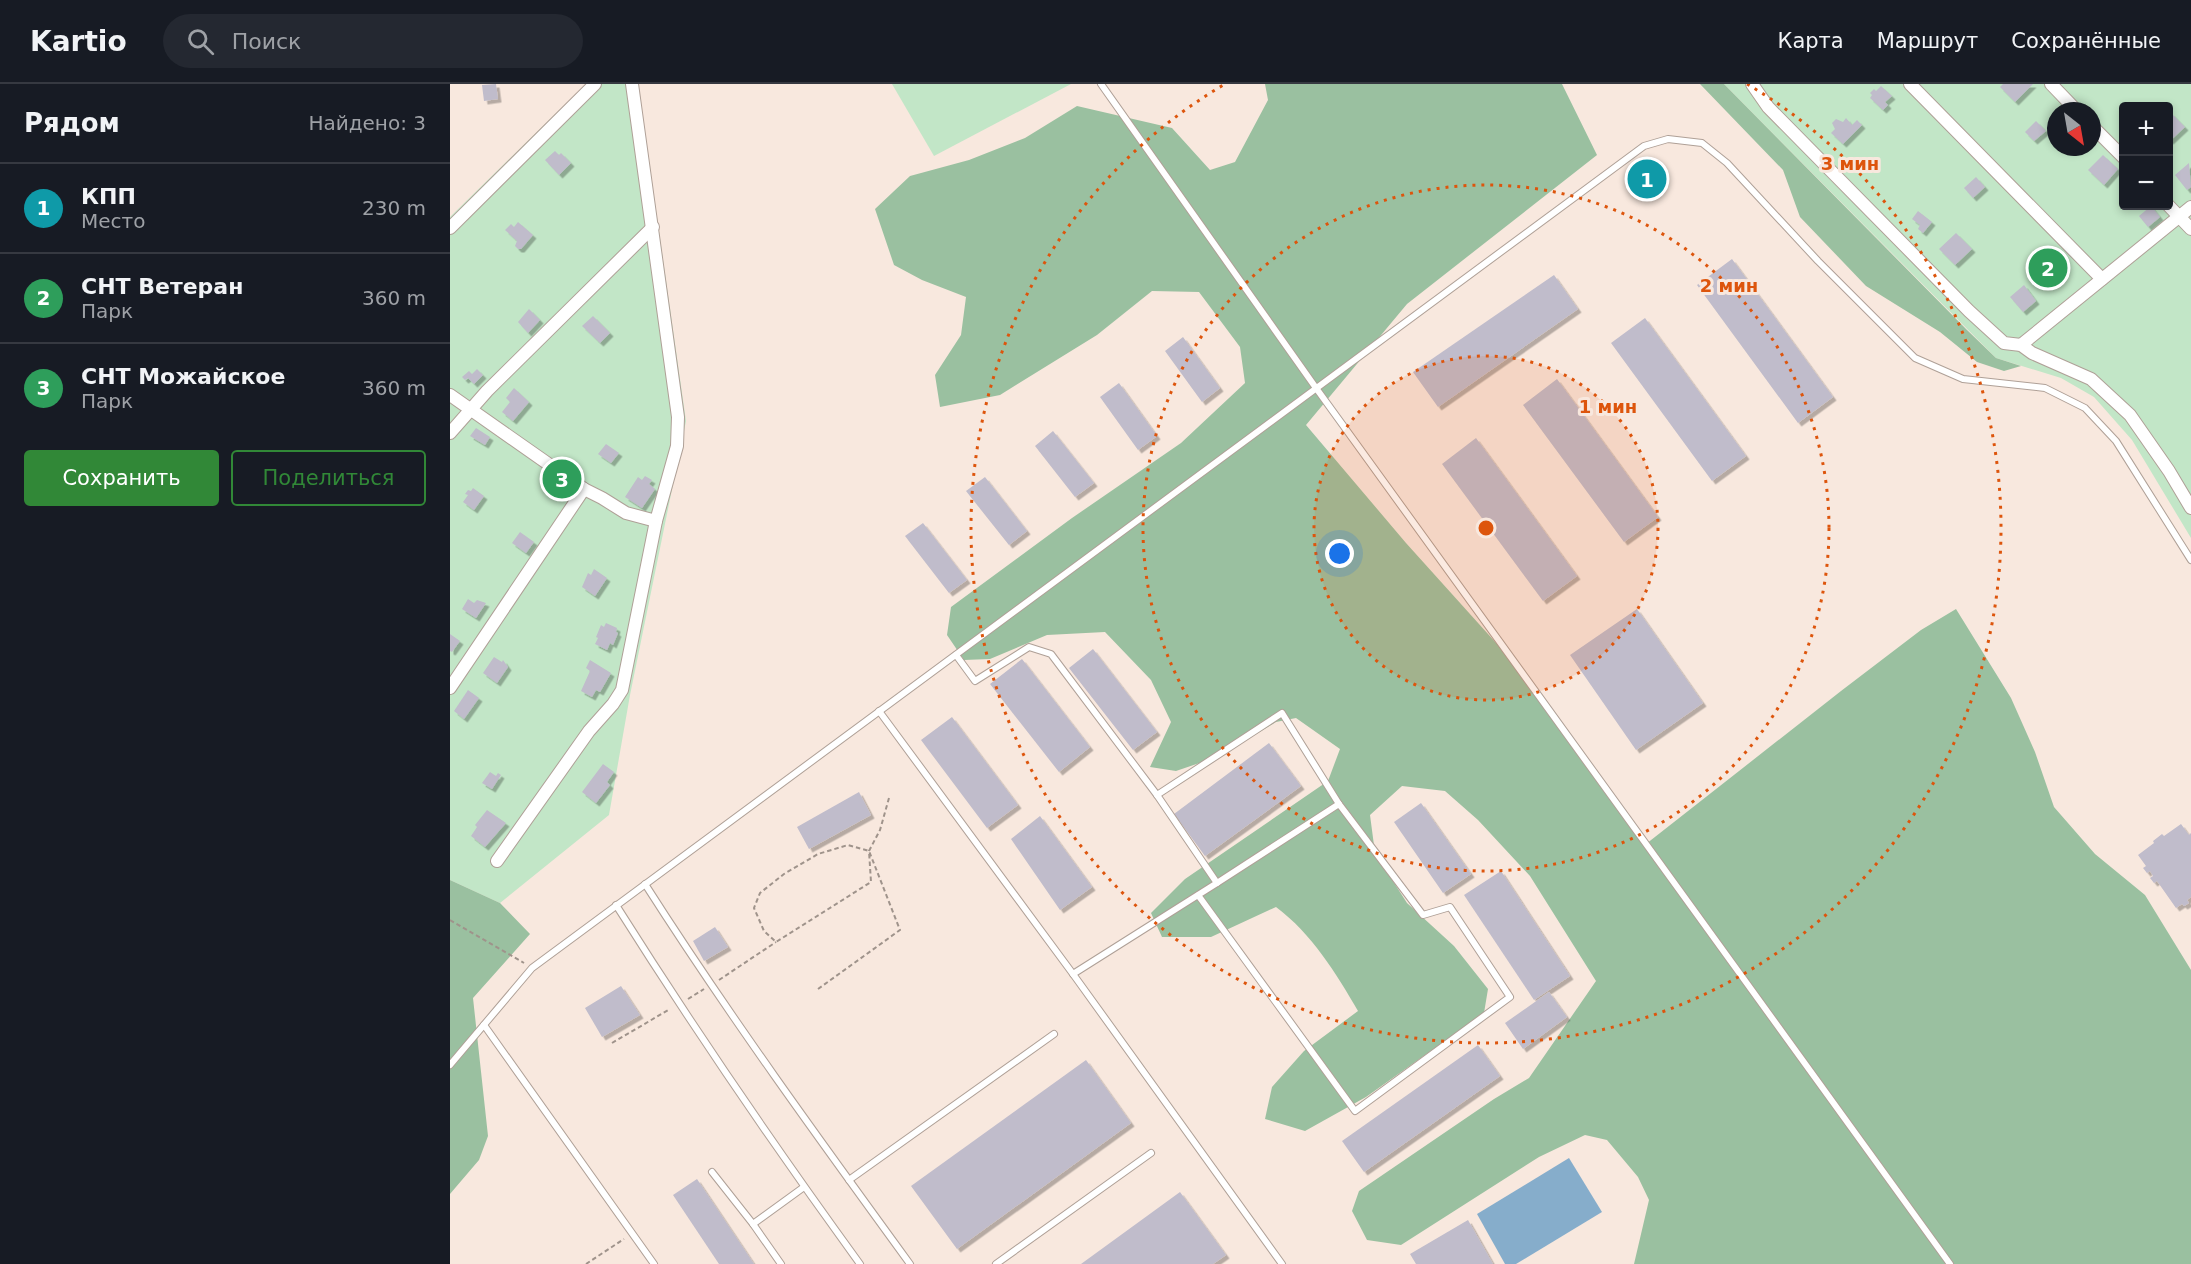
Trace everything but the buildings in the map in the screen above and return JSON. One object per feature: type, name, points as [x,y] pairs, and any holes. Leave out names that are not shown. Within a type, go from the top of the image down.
[{"type":"street","points":[[450,228],[595,84]]},
{"type":"street","points":[[497,861],[589,731],[614,704],[622,690],[656,521],[677,446],[678,417],[632,84]]},
{"type":"street","points":[[1752,84],[1768,107],[2004,343],[2021,345],[2032,353],[2091,379],[2130,415],[2169,471],[2191,508]]},
{"type":"street","points":[[1910,84],[2102,279]]},
{"type":"street","points":[[2051,84],[2069,102]]},
{"type":"street","points":[[2101,135],[2122,156]]},
{"type":"street","points":[[2021,345],[2191,207]]},
{"type":"street","points":[[2173,209],[2191,229]]},
{"type":"street","points":[[450,433],[470,409],[653,227]]},
{"type":"street","points":[[450,395],[584,489],[626,513],[656,521]]},
{"type":"street","points":[[450,688],[584,489]]},
{"type":"lane","points":[[1101,84],[1316,388],[1950,1264]]},
{"type":"lane","points":[[450,1065],[531,968],[1644,146],[1668,139],[1702,143],[1727,163],[1818,261],[1915,358],[1963,379],[2045,388],[2085,408],[2116,441],[2191,560]]},
{"type":"lane","points":[[956,655],[975,681],[1029,647],[1051,654],[1158,795],[1217,883]]},
{"type":"lane","points":[[879,711],[1073,974],[1282,1264]]},
{"type":"lane","points":[[1158,795],[1282,712],[1339,804],[1423,915],[1450,907],[1510,997],[1355,1111],[1198,895]]},
{"type":"lane","points":[[1073,974],[1339,804]]},
{"type":"lane","points":[[645,884],[712,985],[910,1264]]},
{"type":"lane","points":[[616,905],[804,1187],[860,1264]]},
{"type":"lane","points":[[483,1025],[654,1264]]},
{"type":"lane","points":[[849,1180],[1054,1034]]},
{"type":"lane","points":[[996,1264],[1151,1153]]},
{"type":"lane","points":[[712,1173],[753,1224],[781,1264]]},
{"type":"lane","points":[[753,1224],[804,1187]]},
{"type":"path","points":[[612,1043],[712,985],[871,882],[869,851],[880,830],[889,798]]},
{"type":"path","points":[[777,942],[764,931],[754,908],[759,893],[784,874],[818,854],[849,844],[869,851],[900,930],[818,989]]},
{"type":"path","points":[[450,920],[531,968]]},
{"type":"path","points":[[586,1264],[632,1233]]},
{"type":"green space","points":[[586,84],[638,84],[686,421],[630,695],[609,815],[500,903],[450,880],[450,217]]},
{"type":"green space","points":[[892,84],[1071,84],[934,156]]},
{"type":"green space","points":[[1265,84],[1562,84],[1597,155],[1407,304],[1306,425],[1406,543],[1497,644],[1646,844],[1921,630],[1956,609],[2011,698],[2035,752],[2054,807],[2095,854],[2145,895],[2191,970],[2191,1264],[1634,1264],[1649,1200],[1638,1177],[1607,1140],[1585,1135],[1539,1157],[1401,1245],[1367,1240],[1352,1211],[1359,1191],[1494,1099],[1529,1078],[1596,981],[1530,876],[1478,820],[1445,791],[1402,786],[1370,815],[1375,853],[1407,903],[1454,946],[1488,989],[1484,1013],[1366,1097],[1305,1131],[1265,1119],[1272,1087],[1304,1051],[1358,1011],[1312,942],[1276,907],[1211,937],[1162,937],[1151,913],[1185,879],[1328,781],[1340,749],[1296,718],[1276,722],[1220,756],[1176,771],[1150,767],[1171,722],[1151,680],[1105,632],[1047,635],[990,659],[964,660],[947,635],[951,607],[1072,518],[1181,443],[1245,383],[1240,347],[1199,292],[1152,291],[1097,335],[1000,395],[940,407],[935,375],[961,335],[966,297],[922,280],[894,265],[875,209],[910,176],[969,160],[1025,138],[1077,106],[1172,128],[1210,170],[1235,162],[1268,100]]},
{"type":"green space","points":[[1700,84],[1724,84],[1996,358],[2021,366],[2004,371],[1977,362],[1940,332],[1866,286],[1800,217],[1783,170]]},
{"type":"green space","points":[[1724,84],[2191,84],[2191,538],[2132,440],[2094,397],[2061,378],[1996,358]]},
{"type":"green space","points":[[450,880],[500,903],[530,934],[473,998],[488,1136],[479,1160],[450,1194]]},
{"type":"water","points":[[1569,1158],[1602,1212],[1516,1264],[1505,1264],[1477,1214]]},
{"type":"place","name":"КПП","points":[[1647,179]]},
{"type":"place","name":"СНТ Ветеран","points":[[2048,268]]},
{"type":"place","name":"СНТ Можайское","points":[[562,479]]}]
